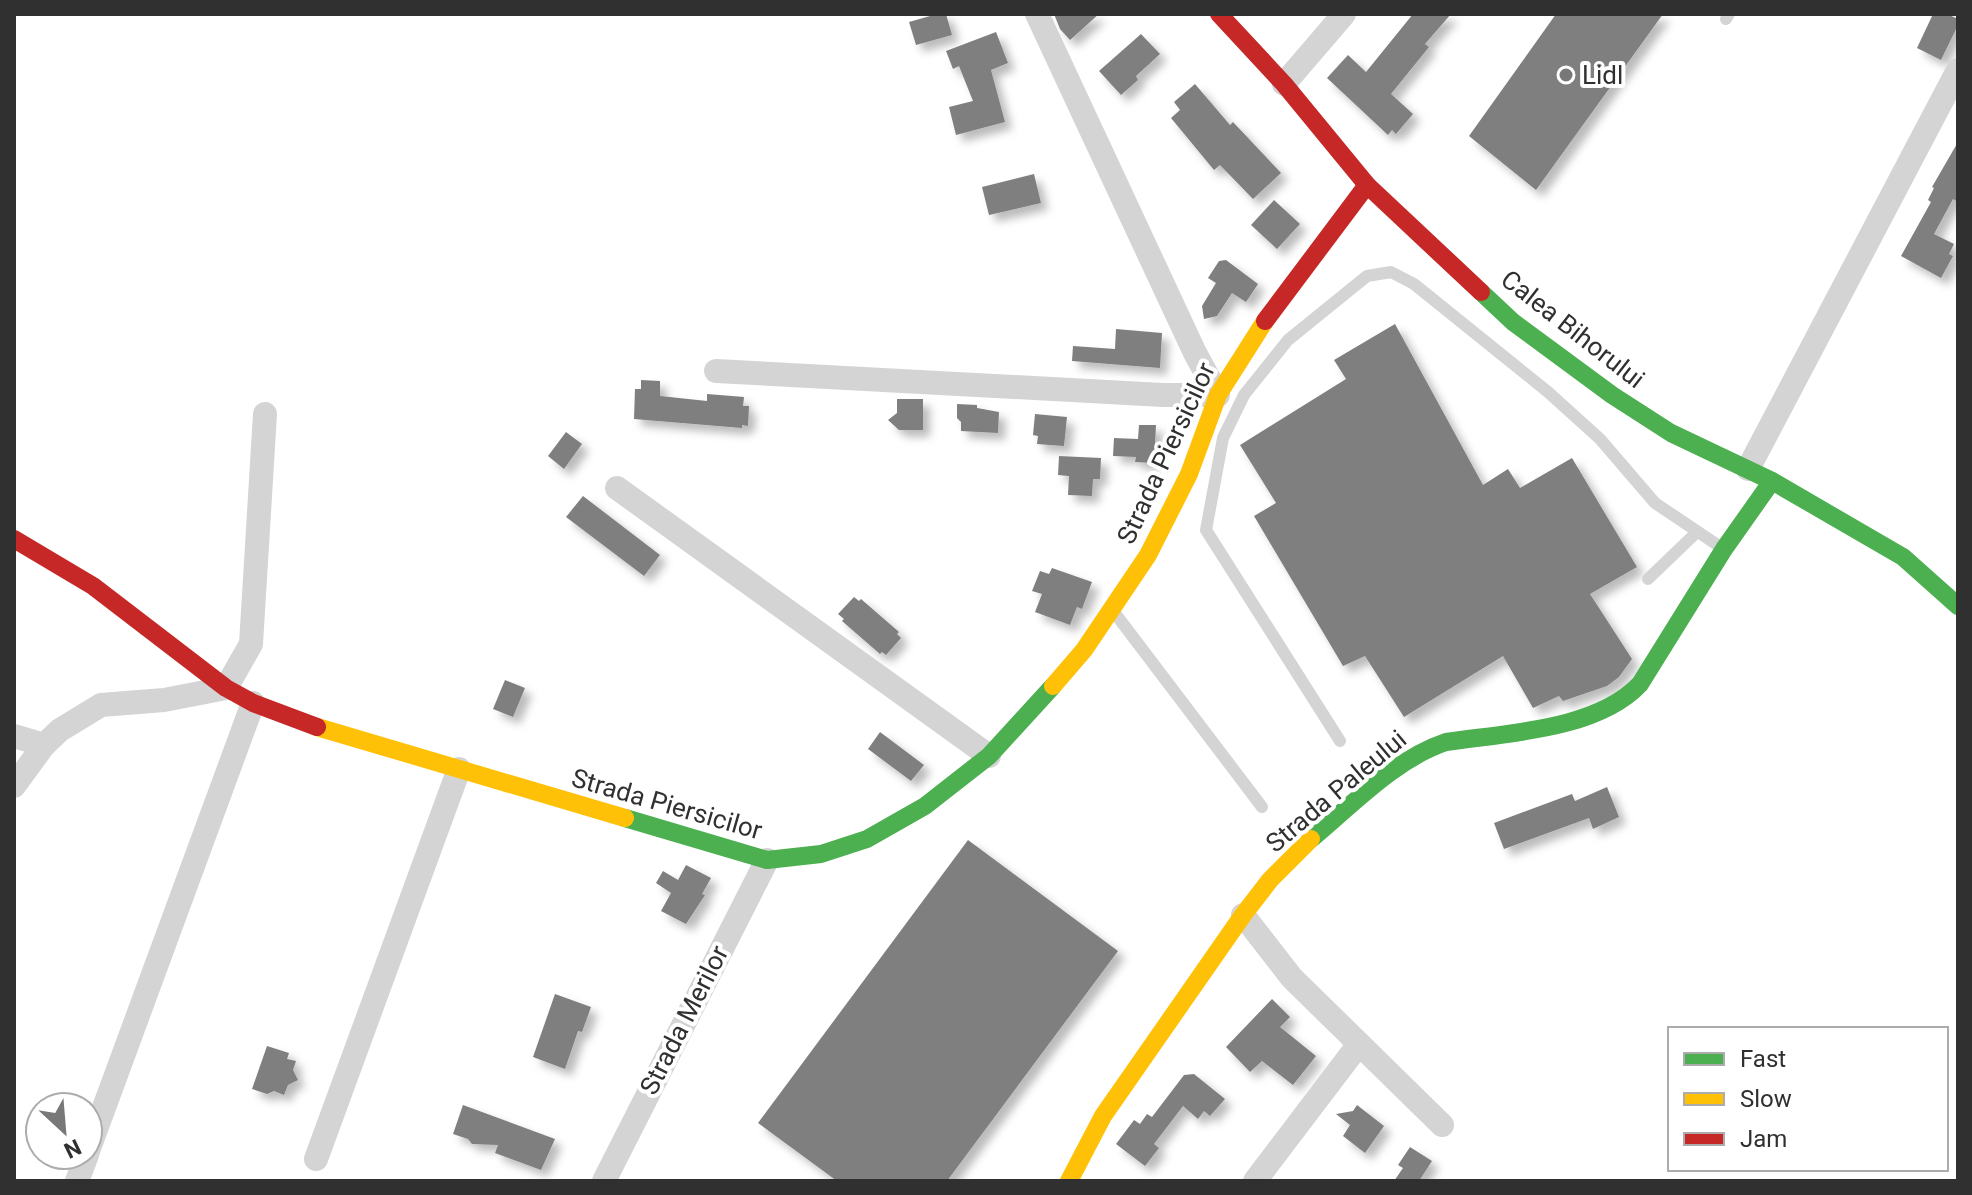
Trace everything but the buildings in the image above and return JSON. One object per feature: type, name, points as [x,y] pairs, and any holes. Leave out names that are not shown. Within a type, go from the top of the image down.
[{"type":"street","points":[[716,371],[1163,395],[1218,395],[1195,353],[1037,14]]},
{"type":"street","name":"Calea Bihorului","points":[[1219,14],[1284,84],[1367,185],[1513,322],[1612,395],[1671,433],[1772,481],[1903,557],[1958,606]]},
{"type":"street","points":[[1284,84],[1344,14]]},
{"type":"street","points":[[1748,469],[1958,70]]},
{"type":"street","name":"Strada Piersicilor","points":[[14,539],[93,586],[226,688],[253,703],[332,733],[767,860],[821,854],[867,839],[925,806],[989,756],[1084,650],[1148,555],[1189,474],[1218,395],[1258,331],[1367,185]]},
{"type":"street","points":[[14,786],[44,745],[60,730],[101,705],[164,700],[226,688],[251,644],[265,414]]},
{"type":"street","name":"Strada Paleului","points":[[1069,1181],[1103,1116],[1243,915],[1270,880],[1306,843],[1388,776],[1428,748],[1600,712],[1625,699],[1640,684],[1724,549],[1772,481]]},
{"type":"street","points":[[617,488],[989,756]]},
{"type":"street","points":[[104,1107],[253,703]]},
{"type":"street","points":[[14,736],[44,745]]},
{"type":"street","points":[[316,1159],[459,769]]},
{"type":"street","name":"Strada Merilor","points":[[604,1181],[767,860]]},
{"type":"street","points":[[1243,915],[1292,978],[1442,1125]]},
{"type":"street","points":[[1255,1181],[1359,1044]]},
{"type":"lane","points":[[1340,741],[1206,530],[1223,438],[1244,395],[1288,340],[1367,276],[1391,272],[1414,284],[1548,392],[1600,439],[1655,503],[1724,549]]},
{"type":"lane","points":[[1648,579],[1697,532]]},
{"type":"lane","points":[[1112,609],[1262,807]]},
{"type":"traffic: fast","points":[[1481,292],[1513,322],[1612,395],[1671,433],[1772,481],[1903,557],[1958,606]]},
{"type":"traffic: fast","points":[[1311,839],[1375,784],[1427,750],[1446,742],[1522,732],[1576,720],[1622,699],[1640,684],[1724,549],[1772,481]]},
{"type":"traffic: fast","points":[[625,818],[767,860],[821,854],[867,839],[925,806],[989,756],[1053,686]]},
{"type":"traffic: slow","points":[[1053,686],[1084,650],[1148,555],[1189,474],[1218,395],[1265,321]]},
{"type":"traffic: slow","points":[[317,727],[625,818]]},
{"type":"traffic: slow","points":[[1069,1181],[1103,1116],[1243,915],[1270,880],[1311,839]]},
{"type":"traffic: jam","points":[[1219,14],[1284,84],[1367,185],[1481,292]]},
{"type":"traffic: jam","points":[[1265,321],[1367,185]]},
{"type":"traffic: jam","points":[[14,539],[93,586],[226,688],[253,703],[317,727]]},
{"type":"place","name":"Lidl","points":[[1566,75]]}]
